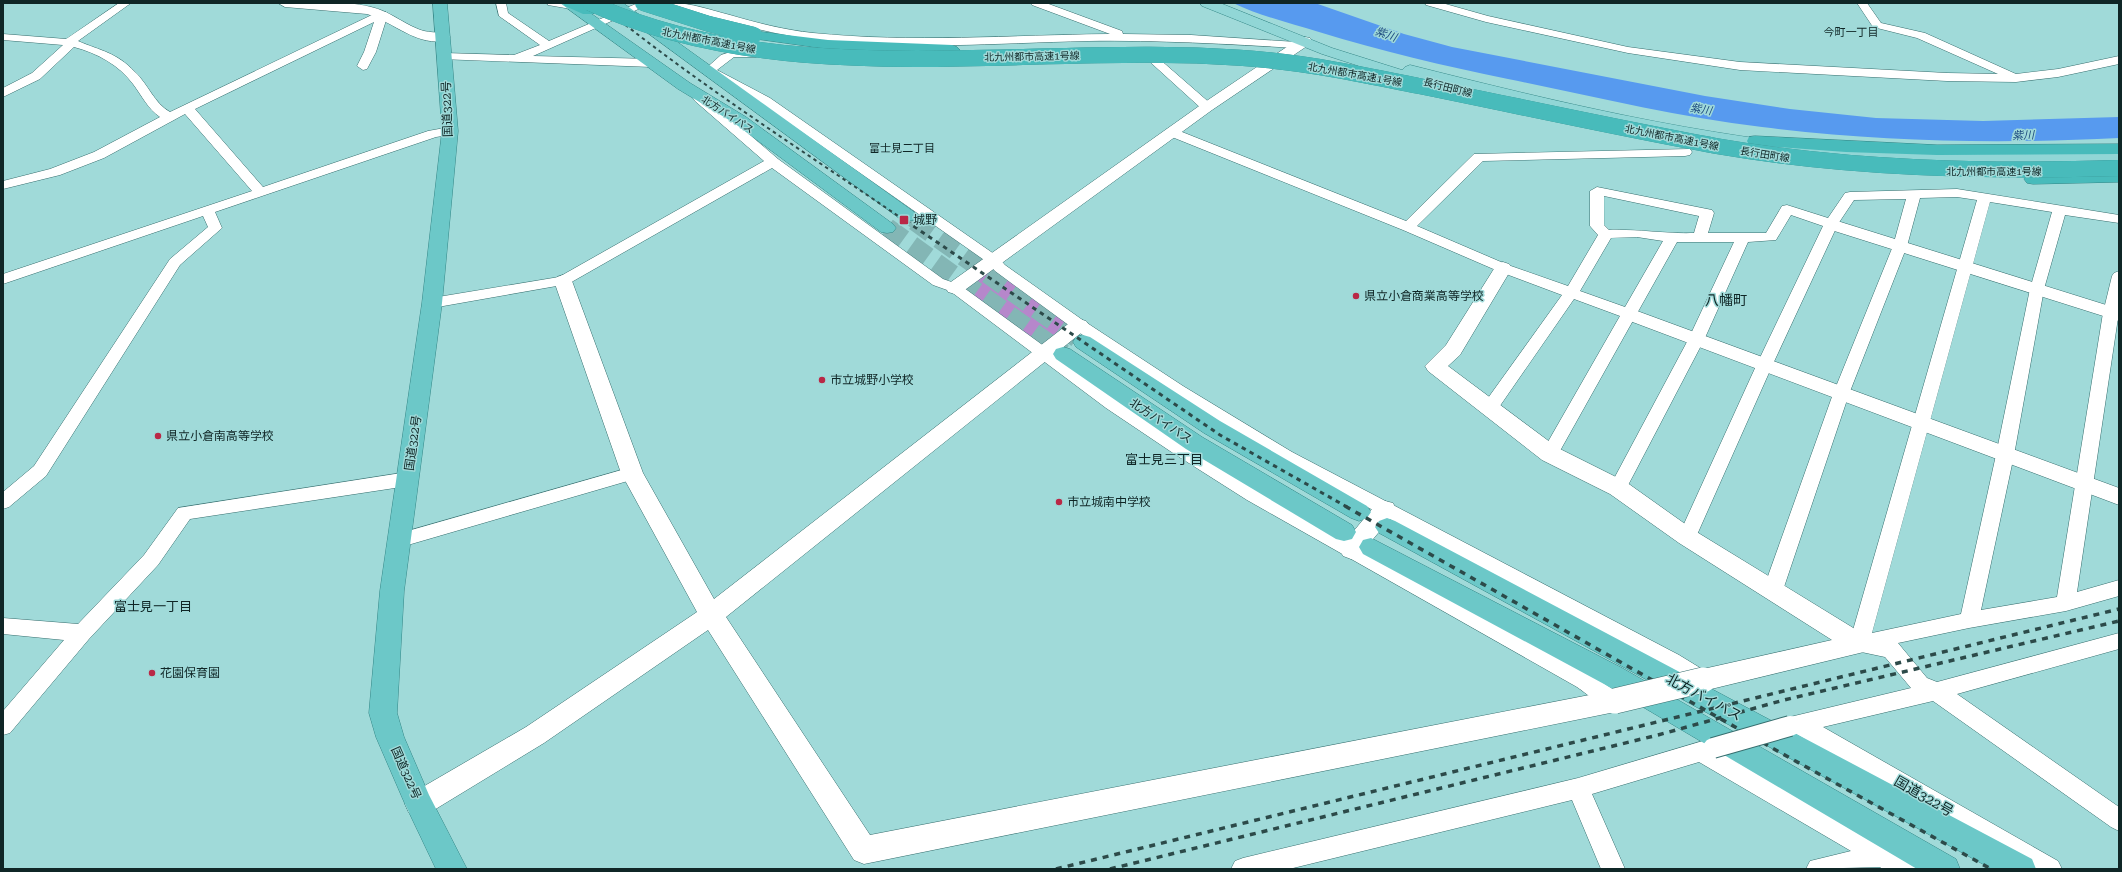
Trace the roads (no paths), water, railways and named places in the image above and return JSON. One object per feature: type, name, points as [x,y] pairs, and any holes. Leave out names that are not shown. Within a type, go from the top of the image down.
[{"type":"highway","name":"国道322号","points":[[440,3],[450,131],[432,303],[401,540],[392,591],[384,680],[383,713],[390,737],[420,804],[452,869]]},
{"type":"highway","name":"北九州都市高速1号線","points":[[590,3],[648,26],[679,35],[750,49],[823,56],[868,58],[1183,54],[1269,60],[1389,80],[1651,133],[1755,147],[1865,166],[1920,170],[2024,172],[2119,169]]},
{"type":"highway","points":[[643,3],[709,24],[776,40],[835,46],[952,50]]},
{"type":"highway","name":"北方バイパス","points":[[569,4],[684,86],[740,120],[887,228]]},
{"type":"highway","points":[[569,4],[610,19],[654,32],[709,44],[750,49]]},
{"type":"highway","name":"北方バイパス","points":[[618,6],[908,216]]},
{"type":"highway","name":"北九州都市高速1号線","points":[[618,6],[683,26],[757,41],[832,48],[952,50],[1161,46],[1271,53],[1362,66],[1666,127],[1755,147],[1809,150],[1913,160],[2001,161],[2119,157]]},
{"type":"highway","points":[[1755,147],[2042,152],[2119,149]]},
{"type":"highway","points":[[1755,147],[1811,163],[1922,175],[2033,179],[2119,177]]},
{"type":"highway","name":"北方バイパス","points":[[1081,333],[1212,427],[1359,512]]},
{"type":"highway","name":"北方バイパス","points":[[1063,354],[1194,443],[2021,869]]},
{"type":"highway","name":"北方バイパス","points":[[1367,533],[1945,869]]},
{"type":"main road","name":"長行田町線","points":[[1208,3],[1301,43],[1415,79],[1595,123],[1747,152],[1811,161],[1894,169],[2025,173],[2119,169]]},
{"type":"main road","name":"長行田町線","points":[[1301,43],[1428,76],[1570,109],[1725,138],[1852,154],[1941,158],[2119,157]]},
{"type":"street","points":[[3,93],[36,76],[72,42],[126,3]]},
{"type":"street","points":[[285,3],[376,9],[414,33],[444,47],[514,60],[652,63]]},
{"type":"street","points":[[501,3],[503,14],[548,45]]},
{"type":"street","points":[[552,3],[569,4]]},
{"type":"street","points":[[514,60],[598,25],[618,6],[647,3]]},
{"type":"street","points":[[677,3],[761,28],[810,36],[846,39],[916,42],[1127,37],[1220,39],[1301,43]]},
{"type":"street","points":[[1430,3],[1486,19],[1628,50],[1740,66],[1947,77],[2016,78],[2058,73],[2119,60]]},
{"type":"street","points":[[1862,3],[1877,25],[1921,35],[2016,78]]},
{"type":"street","points":[[1045,4],[1127,37]]},
{"type":"street","points":[[363,66],[370,52],[376,9]]},
{"type":"street","points":[[3,185],[55,172],[99,155],[376,9]]},
{"type":"street","points":[[3,38],[72,42],[117,60],[133,76],[162,115],[170,117]]},
{"type":"street","points":[[955,288],[992,259],[1207,107],[1301,43]]},
{"type":"street","points":[[1266,68],[1210,62],[1152,59],[997,63],[864,63],[781,58],[748,53],[735,53],[721,58],[709,72],[766,101],[992,259],[1000,268],[1081,333],[1272,448],[1367,533],[1577,677],[1615,701]]},
{"type":"street","points":[[1152,59],[1207,107]]},
{"type":"street","points":[[684,86],[773,162],[938,282],[955,288],[1112,404],[1179,449],[1253,495],[1367,533],[1672,661],[1703,680]]},
{"type":"street","points":[[188,108],[260,192]]},
{"type":"street","points":[[3,279],[433,134],[450,131]]},
{"type":"street","points":[[1172,132],[1408,227],[1503,268],[2119,497]]},
{"type":"street","points":[[1408,227],[1479,158],[1685,152]]},
{"type":"street","points":[[432,303],[563,281],[773,162]]},
{"type":"street","points":[[1700,238],[1707,213],[1597,191],[1597,226],[1606,234],[1637,233],[1672,238],[1700,238],[1743,237],[1771,237],[1787,209],[2115,314]]},
{"type":"street","points":[[1687,537],[1764,366],[1831,224],[1850,196],[1957,193],[2119,219]]},
{"type":"street","points":[[1773,590],[1841,394],[1900,246],[1914,194]]},
{"type":"street","points":[[1860,644],[1964,266],[1985,197]]},
{"type":"street","points":[[1969,620],[2006,455],[2037,289],[2060,209]]},
{"type":"street","points":[[3,502],[40,471],[175,262],[215,228],[207,210]]},
{"type":"street","points":[[1489,409],[1571,293],[1606,234]]},
{"type":"street","points":[[1618,488],[1696,340],[1743,237]]},
{"type":"street","points":[[1550,454],[1672,238]]},
{"type":"street","points":[[1503,268],[1453,350],[1435,366],[1489,409],[1550,454],[1618,488],[1687,537],[1860,644],[1891,649],[1920,684],[1936,691],[2119,820]]},
{"type":"street","points":[[2066,603],[2115,314],[2119,276]]},
{"type":"street","points":[[563,281],[632,473],[711,615],[864,850],[1615,701],[1969,620],[2066,603],[2119,588]]},
{"type":"street","points":[[420,804],[535,735],[711,615],[1042,352],[1081,333]]},
{"type":"street","points":[[401,540],[632,473]]},
{"type":"street","points":[[3,726],[82,633],[151,560],[184,513],[408,479]]},
{"type":"street","points":[[3,626],[82,633]]},
{"type":"street","points":[[1243,869],[1285,864],[1578,788],[1794,725],[1936,691],[2119,641]]},
{"type":"street","name":"国道322号","points":[[1794,725],[2050,869]]},
{"type":"street","points":[[1707,750],[1904,869]]},
{"type":"street","points":[[1578,788],[1613,869]]},
{"type":"street","points":[[1818,869],[1881,856]]},
{"type":"water","name":"紫川","points":[[1233,3],[1315,3],[1404,34],[1452,47],[1705,96],[1790,109],[1876,118],[1983,121],[2119,117],[2119,138],[2030,141],[1895,139],[1806,132],[1730,123],[1634,106],[1413,58],[1366,46],[1275,19]]},
{"type":"tunnel","points":[[908,216],[917,222]]},
{"type":"tunnel","points":[[915,221],[1083,342]]},
{"type":"tunnel","points":[[887,228],[1063,354]]},
{"type":"railway","points":[[598,3],[711,89],[907,222]]},
{"type":"railway","points":[[906,221],[1220,435],[1347,507]]},
{"type":"railway","points":[[1345,506],[1705,710]]},
{"type":"railway","points":[[1705,710],[2119,609]]},
{"type":"railway","points":[[1719,718],[1784,700],[2119,621]]},
{"type":"railway","points":[[1056,869],[1705,710]]},
{"type":"railway","points":[[1705,710],[1719,718]]},
{"type":"railway","points":[[1110,869],[1658,735],[1719,718]]},
{"type":"railway","points":[[1719,718],[1991,869]]},
{"type":"place","name":"城野","points":[[904,220]]},
{"type":"place","name":"県立小倉商業高等学校","points":[[1356,296]]},
{"type":"place","name":"市立城野小学校","points":[[822,380]]},
{"type":"place","name":"県立小倉南高等学校","points":[[158,436]]},
{"type":"place","name":"市立城南中学校","points":[[1059,502]]},
{"type":"place","name":"花園保育園","points":[[152,673]]},
{"type":"district","name":"今町一丁目","points":[[1851,32]]},
{"type":"district","name":"富士見二丁目","points":[[902,148]]},
{"type":"district","name":"八幡町","points":[[1726,300]]},
{"type":"district","name":"富士見三丁目","points":[[1164,459]]},
{"type":"district","name":"富士見一丁目","points":[[153,606]]}]
